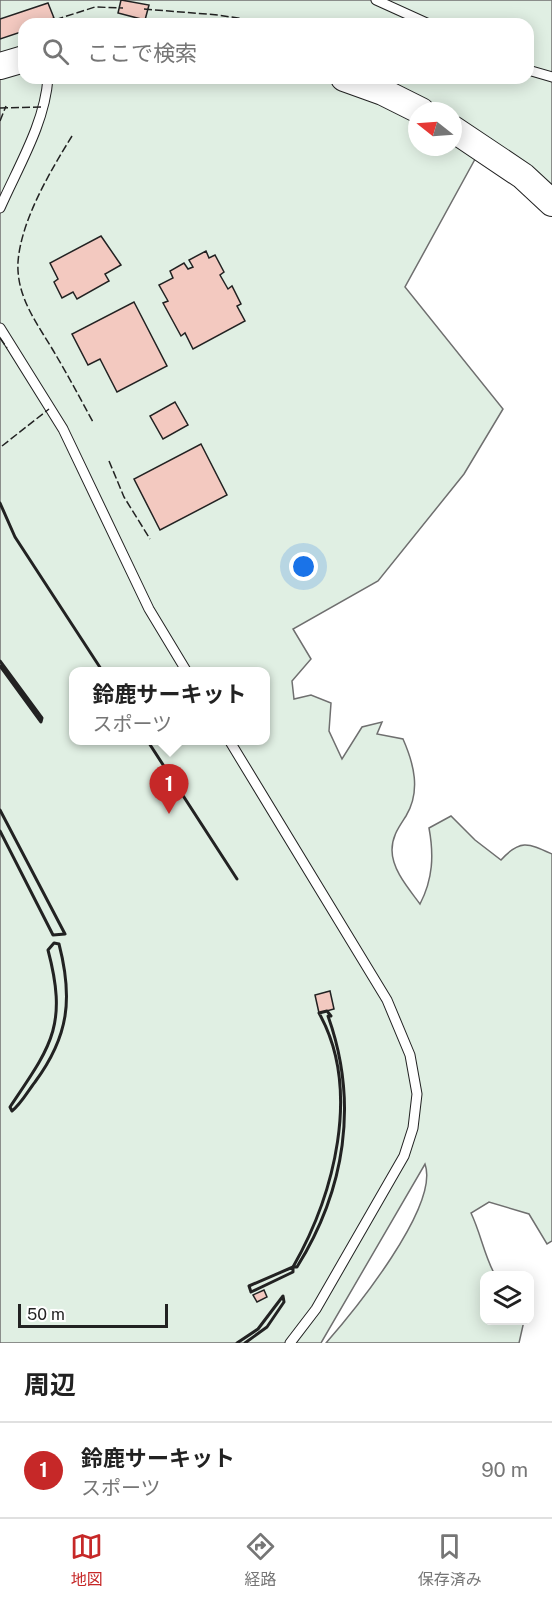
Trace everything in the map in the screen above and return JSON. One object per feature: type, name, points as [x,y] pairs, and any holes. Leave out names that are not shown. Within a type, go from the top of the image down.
[{"type":"main road","points":[[0,66],[18,61]]},
{"type":"main road","points":[[361,84],[408,104]]},
{"type":"main road","points":[[462,135],[524,176],[552,203]]},
{"type":"lane","points":[[376,0],[416,18]]},
{"type":"lane","points":[[534,72],[552,76]]},
{"type":"lane","points":[[0,208],[35,127],[45,100],[47,84]]},
{"type":"lane","points":[[0,328],[63,429],[149,609],[184,667]]},
{"type":"lane","points":[[231,745],[387,1000],[410,1055],[417,1094],[413,1128],[404,1156],[316,1309],[290,1343]]},
{"type":"green space","points":[[0,0],[552,0],[552,185],[485,141],[405,287],[503,409],[464,474],[378,581],[293,629],[311,659],[292,681],[294,699],[311,695],[331,703],[329,731],[342,759],[362,727],[382,722],[377,734],[403,739],[413,768],[415,787],[411,807],[396,832],[392,850],[395,865],[402,879],[420,904],[430,876],[432,848],[429,828],[451,816],[475,840],[501,860],[514,849],[525,845],[537,847],[552,854],[552,1241],[547,1244],[529,1214],[489,1202],[471,1213],[493,1271],[480,1271],[480,1325],[523,1325],[519,1343],[326,1343],[374,1283],[408,1231],[420,1205],[426,1182],[425,1164],[321,1343],[0,1343]]},
{"type":"building","points":[[121,0],[149,5],[146,18],[118,13]]},
{"type":"building","points":[[48,3],[54,18],[18,18],[18,33],[0,39],[0,19]]},
{"type":"building","points":[[101,236],[121,265],[105,274],[109,281],[77,299],[73,292],[62,298],[54,282],[58,279],[50,263]]},
{"type":"building","points":[[206,251],[209,258],[215,255],[224,272],[220,275],[228,289],[232,286],[241,304],[237,306],[245,321],[193,349],[185,333],[181,336],[163,303],[168,301],[159,285],[173,278],[170,271],[184,263],[188,269],[193,267],[189,260]]},
{"type":"building","points":[[134,302],[167,366],[117,392],[100,359],[88,365],[72,334]]},
{"type":"building","points":[[175,402],[188,425],[163,439],[150,416]]},
{"type":"building","points":[[201,444],[227,495],[160,530],[134,479]]},
{"type":"building","points":[[330,991],[334,1009],[319,1013],[315,995]]},
{"type":"building","points":[[264,1290],[267,1297],[257,1302],[253,1295]]},
{"type":"fence","points":[[61,18],[95,7],[123,8]]},
{"type":"fence","points":[[144,9],[238,18]]},
{"type":"fence","points":[[0,121],[6,106]]},
{"type":"fence","points":[[0,108],[41,107]]},
{"type":"fence","points":[[72,136],[46,180],[31,213],[20,246],[18,275],[30,312],[93,422]]},
{"type":"fence","points":[[0,338],[7,348]]},
{"type":"fence","points":[[2,446],[49,409]]},
{"type":"fence","points":[[109,461],[124,497],[150,539]]},
{"type":"wall","points":[[0,503],[15,537],[100,667]]},
{"type":"wall","points":[[0,661],[42,718],[41,722],[0,666]]},
{"type":"wall","points":[[150,745],[237,879]]},
{"type":"wall","points":[[0,810],[65,934],[53,935],[0,831]]},
{"type":"wall","points":[[54,943],[59,944],[66,982],[65,1016],[55,1049],[12,1111],[10,1107],[36,1067],[52,1034],[56,1017],[56,998],[48,950],[54,943]]},
{"type":"wall","points":[[327,1011],[331,1016],[328,1016],[338,1049],[343,1081],[342,1145],[336,1177],[326,1208],[297,1267],[293,1267],[308,1239],[320,1208],[331,1175],[338,1142],[339,1075],[332,1043],[319,1013],[327,1011]]},
{"type":"wall","points":[[293,1267],[293,1272],[251,1292],[249,1286],[293,1267]]},
{"type":"wall","points":[[237,1343],[258,1329],[283,1296],[284,1302],[267,1327],[245,1343]]},
{"type":"place","name":"鈴鹿サーキット","points":[[169,814]]}]
